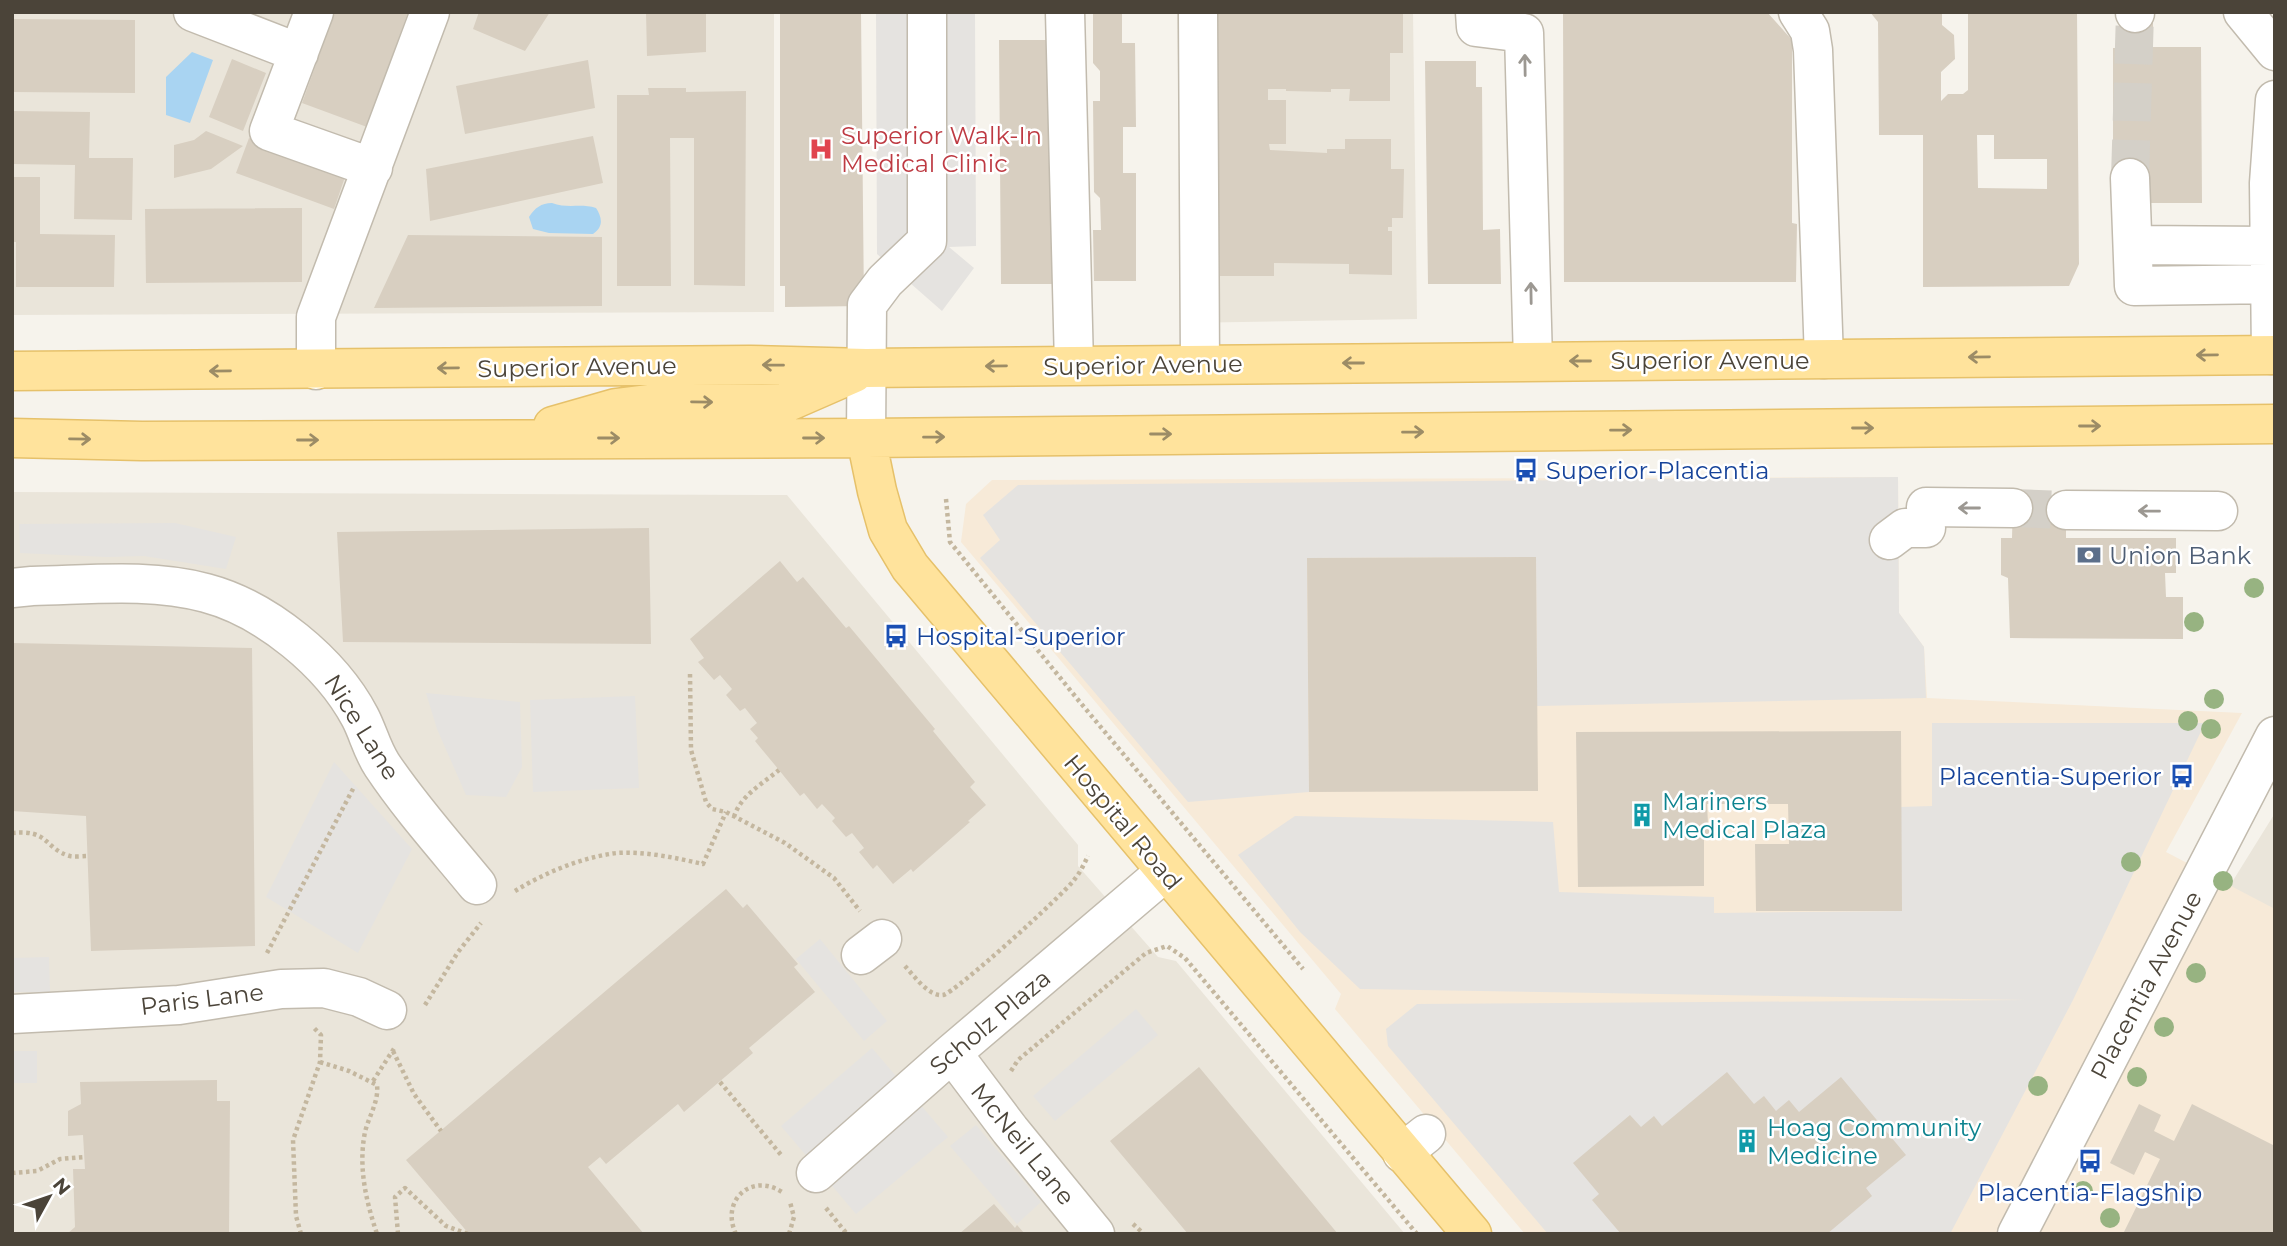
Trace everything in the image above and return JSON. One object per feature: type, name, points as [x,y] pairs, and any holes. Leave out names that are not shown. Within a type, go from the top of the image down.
[{"type":"main road","name":"Superior Avenue","points":[[12,371],[750,365],[866,368],[2273,355]]},
{"type":"main road","points":[[516,438],[586,415],[656,402],[783,404],[866,368]]},
{"type":"main road","points":[[12,438],[142,441],[866,438],[2275,424]]},
{"type":"main road","name":"Hospital Road","points":[[866,438],[888,530],[909,567],[1165,872],[1414,1143],[1472,1234]]},
{"type":"street","points":[[193,12],[299,53]]},
{"type":"street","points":[[314,12],[270,131],[373,168]]},
{"type":"street","points":[[316,370],[316,317],[430,12]]},
{"type":"street","name":"Hospital Road","points":[[866,438],[867,304],[885,281],[927,241],[927,12]]},
{"type":"street","points":[[1065,12],[1074,365]]},
{"type":"street","points":[[1198,12],[1200,364]]},
{"type":"street","points":[[1475,12],[1476,27],[1524,33],[1532,361]]},
{"type":"street","points":[[1798,12],[1810,31],[1813,50],[1824,359]]},
{"type":"street","points":[[2243,12],[2275,51]]},
{"type":"street","points":[[2273,355],[2269,183],[2275,100]]},
{"type":"street","points":[[2130,178],[2134,286],[2271,269]]},
{"type":"street","points":[[1889,540],[1905,528],[1926,518],[2013,508]]},
{"type":"street","points":[[2066,510],[2218,511]]},
{"type":"street","name":"Nice Lane","points":[[12,588],[154,584],[207,593],[245,607],[287,635],[327,668],[359,716],[380,763],[491,898]]},
{"type":"street","name":"Placentia Avenue","points":[[2017,1234],[2275,736]]},
{"type":"street","name":"Scholz Plaza","points":[[816,1173],[951,1053],[1165,872]]},
{"type":"street","name":"Paris Lane","points":[[12,1014],[179,1005],[292,989],[324,989],[405,1009]]},
{"type":"street","name":"McNeil Lane","points":[[951,1053],[1010,1130],[1112,1227]]},
{"type":"path","points":[[946,499],[950,542],[1303,969]]},
{"type":"path","points":[[690,674],[691,750],[706,802],[712,809]]},
{"type":"path","points":[[734,817],[743,798],[779,770]]},
{"type":"path","points":[[265,956],[360,775]]},
{"type":"path","points":[[405,1009],[458,953],[491,898],[556,871],[618,853],[667,856],[703,864],[726,812]]},
{"type":"path","points":[[12,833],[26,831],[39,834],[69,856],[88,856]]},
{"type":"path","points":[[1009,1074],[1018,1060],[1146,953],[1167,946],[1185,958],[1417,1234]]},
{"type":"path","points":[[373,1081],[393,1051],[414,1094],[441,1131]]},
{"type":"path","points":[[300,1234],[296,1216],[293,1140],[320,1062],[377,1084],[378,1091],[365,1132],[362,1173],[365,1195],[377,1234]]},
{"type":"path","points":[[12,1172],[37,1171],[60,1159],[84,1157]]},
{"type":"path","points":[[736,1234],[731,1222],[735,1202],[750,1188],[760,1185],[771,1186],[788,1198],[794,1217],[793,1228],[789,1234]]},
{"type":"path","points":[[398,1234],[394,1197],[405,1188],[446,1226],[468,1234]]},
{"type":"path","points":[[1112,1227],[1144,1234]]},
{"type":"shaded area","points":[[12,12],[451,12],[449,19],[452,12],[774,12],[774,312],[12,315]]},
{"type":"shaded area","points":[[876,12],[975,12],[976,246],[949,247],[974,268],[942,311],[877,254]]},
{"type":"shaded area","points":[[1177,12],[1413,12],[1417,319],[1182,323]]},
{"type":"shaded area","points":[[1898,477],[1899,613],[1924,647],[1927,698],[2242,713],[2166,852],[2275,909],[2275,1234],[1525,1234],[1335,1009],[1341,994],[961,542],[966,504],[992,480]]},
{"type":"shaded area","points":[[1898,477],[1899,613],[1924,647],[1926,698],[1537,706],[1536,557],[1307,558],[1309,792],[1188,802],[980,558],[1000,540],[983,515],[1018,485]]},
{"type":"shaded area","points":[[12,492],[787,495],[1078,845],[1078,866],[1158,957],[1176,961],[1405,1234],[12,1234]]},
{"type":"shaded area","points":[[175,523],[236,537],[226,569],[144,556],[20,553],[19,524]]},
{"type":"shaded area","points":[[426,693],[520,702],[522,767],[506,797],[466,795],[437,729]]},
{"type":"shaded area","points":[[635,696],[639,788],[533,792],[530,700]]},
{"type":"shaded area","points":[[1932,723],[2205,723],[2073,1000],[1950,1234],[1548,1234],[1388,1046],[1386,1029],[1417,1004],[2026,1000],[1360,989],[1300,932],[1238,855],[1295,816],[1553,822],[1559,892],[1714,897],[1714,913],[1901,911],[1901,807],[1932,806]]},
{"type":"shaded area","points":[[334,762],[412,849],[358,953],[266,897]]},
{"type":"shaded area","points":[[2275,813],[2275,910],[2229,887]]},
{"type":"shaded area","points":[[820,939],[887,1021],[864,1041],[796,959]]},
{"type":"shaded area","points":[[49,957],[50,992],[12,992],[12,958]]},
{"type":"shaded area","points":[[1136,1009],[1158,1035],[1055,1121],[1033,1096]]},
{"type":"shaded area","points":[[872,1048],[948,1137],[856,1214],[781,1126]]},
{"type":"shaded area","points":[[12,1051],[37,1051],[37,1083],[12,1083]]},
{"type":"shaded area","points":[[976,1125],[1041,1202],[1017,1224],[950,1146]]},
{"type":"water","points":[[192,52],[213,60],[190,123],[166,115],[166,77]]},
{"type":"water","points":[[552,203],[596,208],[601,218],[599,228],[593,234],[549,233],[533,229],[529,217],[531,214],[541,205]]},
{"type":"building","points":[[335,12],[408,12],[367,127],[302,103]]},
{"type":"building","points":[[479,12],[550,12],[525,51],[473,29]]},
{"type":"building","points":[[646,12],[706,12],[706,52],[647,56]]},
{"type":"building","name":"Superior Walk-In Medical Clinic","points":[[861,12],[864,306],[785,307],[785,286],[780,286],[780,13]]},
{"type":"building","points":[[1093,12],[1122,12],[1122,43],[1135,43],[1136,127],[1123,127],[1123,173],[1136,173],[1136,281],[1094,281],[1093,230],[1101,230],[1100,198],[1094,192],[1093,101],[1100,101],[1100,71],[1093,63]]},
{"type":"building","points":[[1215,12],[1403,12],[1403,53],[1390,53],[1390,101],[1349,101],[1350,89],[1331,89],[1331,92],[1268,89],[1268,100],[1286,100],[1286,144],[1269,144],[1270,150],[1327,153],[1327,149],[1345,149],[1345,139],[1391,139],[1391,169],[1404,169],[1403,218],[1392,218],[1392,227],[1388,227],[1388,231],[1392,231],[1392,275],[1349,274],[1349,264],[1274,263],[1274,276],[1211,276]]},
{"type":"building","points":[[1563,12],[1767,12],[1792,40],[1792,223],[1797,224],[1796,282],[1564,282]]},
{"type":"building","points":[[1870,12],[1942,12],[1942,25],[1954,35],[1955,59],[1941,72],[1941,101],[1948,94],[1963,94],[1968,90],[1968,12],[2077,12],[2079,264],[2069,286],[1923,287],[1923,135],[1879,135],[1878,22]],"holes":[[[1977,135],[1994,135],[1994,159],[2047,159],[2047,189],[1978,188]]]},
{"type":"building","points":[[2119,13],[2153,13],[2153,47],[2201,47],[2202,203],[2142,203],[2119,174],[2119,156],[2113,157],[2113,48],[2119,48]]},
{"type":"building","points":[[12,19],[135,20],[135,93],[12,92]]},
{"type":"building","points":[[999,40],[1052,40],[1053,284],[1001,284]]},
{"type":"building","points":[[232,59],[266,73],[243,131],[209,117]]},
{"type":"building","points":[[588,60],[595,108],[465,134],[456,86]]},
{"type":"building","points":[[1425,61],[1476,61],[1476,87],[1482,87],[1483,230],[1500,229],[1501,284],[1428,284]]},
{"type":"building","points":[[648,88],[686,88],[686,92],[746,91],[745,286],[694,285],[694,138],[670,138],[671,286],[617,286],[617,95],[649,95]]},
{"type":"building","points":[[12,111],[90,112],[89,158],[133,158],[132,220],[74,219],[75,165],[12,164]]},
{"type":"building","points":[[206,131],[243,146],[211,169],[174,178],[174,145],[194,140]]},
{"type":"building","points":[[593,136],[603,183],[430,221],[426,169]]},
{"type":"building","points":[[249,138],[346,174],[334,209],[236,173]]},
{"type":"building","points":[[12,177],[40,177],[40,234],[115,235],[114,287],[16,287],[16,242],[12,242]]},
{"type":"building","points":[[302,208],[302,282],[146,283],[145,209]]},
{"type":"building","points":[[408,235],[602,237],[602,306],[374,308]]},
{"type":"building","name":"Union Bank","points":[[2066,501],[2066,538],[2176,538],[2176,573],[2165,573],[2166,597],[2183,597],[2183,639],[2010,638],[2008,578],[2001,575],[2001,538],[2012,538],[2013,502]]},
{"type":"building","points":[[649,528],[651,644],[343,642],[337,532]]},
{"type":"building","points":[[1536,557],[1538,791],[1309,792],[1307,558]]},
{"type":"building","points":[[780,561],[797,582],[803,577],[846,628],[849,626],[935,729],[933,731],[975,782],[970,787],[986,805],[913,872],[911,869],[893,884],[877,865],[873,869],[859,852],[864,848],[852,833],[846,837],[832,821],[835,818],[822,804],[817,809],[804,793],[800,796],[755,741],[758,738],[750,729],[757,723],[745,708],[740,711],[726,695],[732,689],[720,675],[714,680],[698,662],[704,658],[690,639]]},
{"type":"building","points":[[12,643],[252,648],[255,946],[91,951],[86,816],[12,811]]},
{"type":"building","name":"Mariners Medical Plaza","points":[[1901,731],[1902,911],[1756,911],[1755,844],[1789,844],[1788,804],[1707,804],[1708,824],[1719,823],[1719,837],[1704,837],[1704,886],[1578,887],[1576,732]]},
{"type":"building","points":[[726,889],[743,908],[747,904],[798,964],[794,967],[815,992],[749,1048],[753,1053],[684,1112],[678,1104],[606,1164],[600,1157],[588,1167],[644,1234],[469,1234],[406,1160]]},
{"type":"building","points":[[1199,1067],[1338,1234],[1188,1234],[1110,1141]]},
{"type":"building","name":"Hoag Community Medicine","points":[[1727,1072],[1754,1104],[1764,1096],[1776,1111],[1789,1100],[1799,1112],[1841,1077],[1906,1155],[1866,1188],[1872,1196],[1827,1234],[1621,1234],[1592,1200],[1599,1194],[1573,1163],[1630,1115],[1641,1127],[1654,1116],[1662,1126]]},
{"type":"building","points":[[217,1080],[217,1101],[230,1101],[229,1234],[67,1234],[75,1227],[73,1169],[85,1169],[83,1135],[68,1136],[68,1111],[81,1104],[80,1082]]},
{"type":"building","points":[[2139,1104],[2161,1115],[2154,1131],[2174,1141],[2192,1104],[2275,1146],[2275,1234],[2123,1234],[2160,1159],[2145,1152],[2134,1175],[2110,1163]]},
{"type":"building","points":[[994,1204],[1015,1228],[1017,1225],[1025,1234],[959,1234]]},
{"type":"tunnel","points":[[2130,178],[2135,13]]},
{"type":"tunnel","points":[[2013,508],[2066,510]]},
{"type":"place","name":"Superior Walk-In Medical Clinic","points":[[821,149]]},
{"type":"place","name":"Superior-Placentia","points":[[1526,470]]},
{"type":"place","name":"Union Bank","points":[[2089,555]]},
{"type":"place","name":"Hospital-Superior","points":[[896,636]]},
{"type":"place","name":"Placentia-Superior","points":[[2182,776]]},
{"type":"place","name":"Mariners Medical Plaza","points":[[1642,815]]},
{"type":"place","name":"Hoag Community Medicine","points":[[1747,1141]]},
{"type":"place","name":"Placentia-Flagship","points":[[2090,1161]]}]
